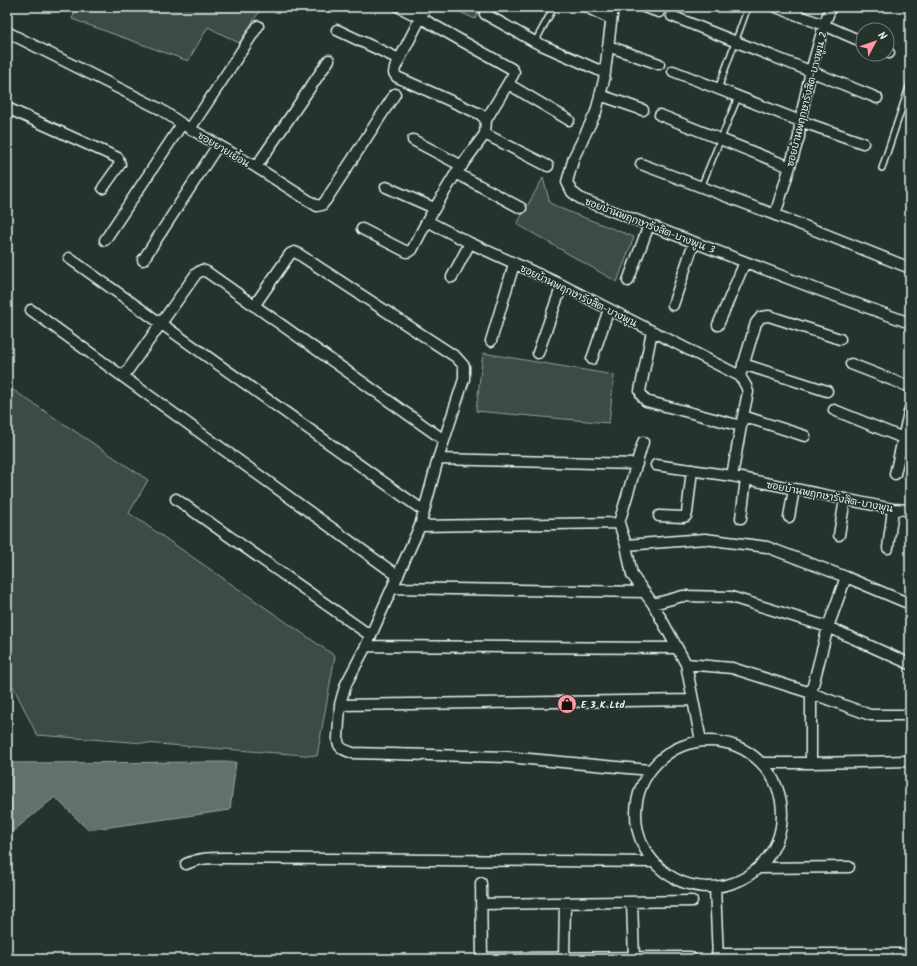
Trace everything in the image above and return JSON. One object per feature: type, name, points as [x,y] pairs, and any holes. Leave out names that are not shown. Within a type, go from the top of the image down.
[{"type":"street","points":[[362,229],[407,252],[412,250],[434,208],[459,169],[485,134],[486,120],[514,72],[421,18],[399,7]]},
{"type":"street","points":[[426,7],[399,58],[394,73],[397,77],[480,114],[486,120]]},
{"type":"street","points":[[586,7],[611,20]]},
{"type":"street","name":"ซอยบ้านพฤกษารังสิต-บางพูน 3","points":[[613,7],[605,73],[596,112],[574,156],[567,182],[572,192],[582,199],[649,225],[823,292],[910,323]]},
{"type":"street","points":[[644,7],[658,12]]},
{"type":"street","points":[[776,7],[855,39]]},
{"type":"street","name":"ซอยบ้านพฤกษารังสิต-บางพูน 2","points":[[775,215],[799,137],[800,121],[811,70],[824,25],[831,7]]},
{"type":"street","points":[[485,14],[535,42],[605,73]]},
{"type":"street","points":[[672,16],[735,42],[811,70],[877,98]]},
{"type":"street","points":[[105,240],[258,26]]},
{"type":"street","points":[[337,30],[399,58]]},
{"type":"street","name":"ซอยยายเยื้อน","points":[[7,32],[160,109],[317,206],[322,205],[326,200],[395,94]]},
{"type":"street","points":[[608,46],[658,64]]},
{"type":"street","points":[[256,168],[329,60]]},
{"type":"street","points":[[674,71],[800,121],[863,143]]},
{"type":"street","points":[[508,84],[569,120]]},
{"type":"street","points":[[600,95],[643,110]]},
{"type":"street","points":[[7,108],[118,158],[120,164],[103,188]]},
{"type":"street","points":[[660,115],[790,167]]},
{"type":"street","points":[[485,134],[548,166]]},
{"type":"street","points":[[412,140],[522,208]]},
{"type":"street","points":[[143,260],[218,145]]},
{"type":"street","points":[[641,164],[910,268]]},
{"type":"street","points":[[386,187],[434,208]]},
{"type":"street","name":"ซอยบ้านพฤกษารังสิต-บางพูน","points":[[427,221],[514,264],[562,285],[740,376]]},
{"type":"street","points":[[628,281],[649,225]]},
{"type":"street","points":[[673,305],[694,242]]},
{"type":"street","points":[[452,277],[470,243]]},
{"type":"street","points":[[254,306],[290,254],[294,252],[456,357],[464,366],[464,379],[438,459],[420,526],[371,636],[346,684],[340,705],[337,742],[340,747],[353,753],[507,757],[650,770]]},
{"type":"street","points":[[69,258],[424,511]]},
{"type":"street","points":[[718,325],[745,262]]},
{"type":"street","points":[[491,341],[514,264]]},
{"type":"street","points":[[123,377],[196,274],[202,270],[208,272],[444,440]]},
{"type":"street","points":[[538,353],[562,285]]},
{"type":"street","points":[[592,359],[609,309]]},
{"type":"street","points":[[31,310],[398,576]]},
{"type":"street","points":[[732,476],[748,392],[740,376],[756,323],[762,317],[769,316],[840,339]]},
{"type":"street","points":[[652,331],[640,391],[646,401],[805,436]]},
{"type":"street","points":[[743,364],[827,391]]},
{"type":"street","points":[[851,364],[910,387]]},
{"type":"street","points":[[895,474],[903,438],[908,425],[910,408]]},
{"type":"street","points":[[834,410],[903,438]]},
{"type":"street","points":[[643,442],[619,523],[626,545],[632,575],[653,604],[686,664],[701,741]]},
{"type":"street","points":[[438,459],[637,464]]},
{"type":"street","name":"ซอยบ้านพฤกษารังสิต-บางพูน","points":[[656,464],[732,476],[893,509],[910,510]]},
{"type":"street","points":[[659,516],[686,516],[692,470]]},
{"type":"street","points":[[741,518],[746,479]]},
{"type":"street","points":[[789,517],[794,489]]},
{"type":"street","points":[[176,499],[371,636]]},
{"type":"street","points":[[839,534],[845,499]]},
{"type":"street","points":[[888,548],[893,509]]},
{"type":"street","points":[[420,526],[619,523]]},
{"type":"street","points":[[626,545],[705,540],[767,547],[910,604]]},
{"type":"street","points":[[811,764],[810,694],[828,627],[846,578]]},
{"type":"street","points":[[392,588],[645,592]]},
{"type":"street","points":[[653,604],[683,596],[731,597],[828,627],[910,664]]},
{"type":"street","points":[[366,646],[677,648]]},
{"type":"street","points":[[686,664],[732,668],[870,715],[910,715]]},
{"type":"street","points":[[340,705],[693,700]]},
{"type":"street","points":[[701,741],[723,742],[737,747],[744,750],[761,763],[774,782],[781,804],[781,827],[773,849],[759,868],[739,881],[715,887],[692,885],[671,877],[653,862],[641,841],[636,816],[639,792],[650,770],[664,756],[682,746],[701,741]]},
{"type":"street","points":[[761,763],[811,764],[910,761]]},
{"type":"street","points":[[186,864],[194,860],[229,858],[653,862]]},
{"type":"street","points":[[759,868],[849,867]]},
{"type":"street","points":[[481,883],[482,958],[690,957]]},
{"type":"street","points":[[715,887],[718,956],[901,954]]},
{"type":"street","points":[[481,904],[692,901]]},
{"type":"street","points":[[632,902],[634,958]]},
{"type":"street","points":[[564,958],[565,903]]},
{"type":"lane","points":[[535,42],[554,7]]},
{"type":"lane","points":[[718,89],[748,7]]},
{"type":"lane","points":[[882,168],[910,84]]},
{"type":"lane","points":[[701,187],[738,97]]},
{"type":"shaded area","points":[[77,7],[249,7],[259,12],[239,43],[208,27],[188,61],[72,19]]},
{"type":"shaded area","points":[[449,7],[481,7],[475,19]]},
{"type":"shaded area","points":[[543,178],[550,203],[634,237],[617,282],[517,224]]},
{"type":"shaded area","points":[[483,353],[614,375],[609,423],[476,411]]},
{"type":"shaded area","points":[[7,386],[148,480],[129,513],[335,656],[317,756],[37,735],[7,674]]},
{"type":"shaded area","points":[[236,762],[230,810],[88,830],[55,797],[7,836],[7,763]]},
{"type":"place","name":"E 3 K Ltd","points":[[567,704]]}]
